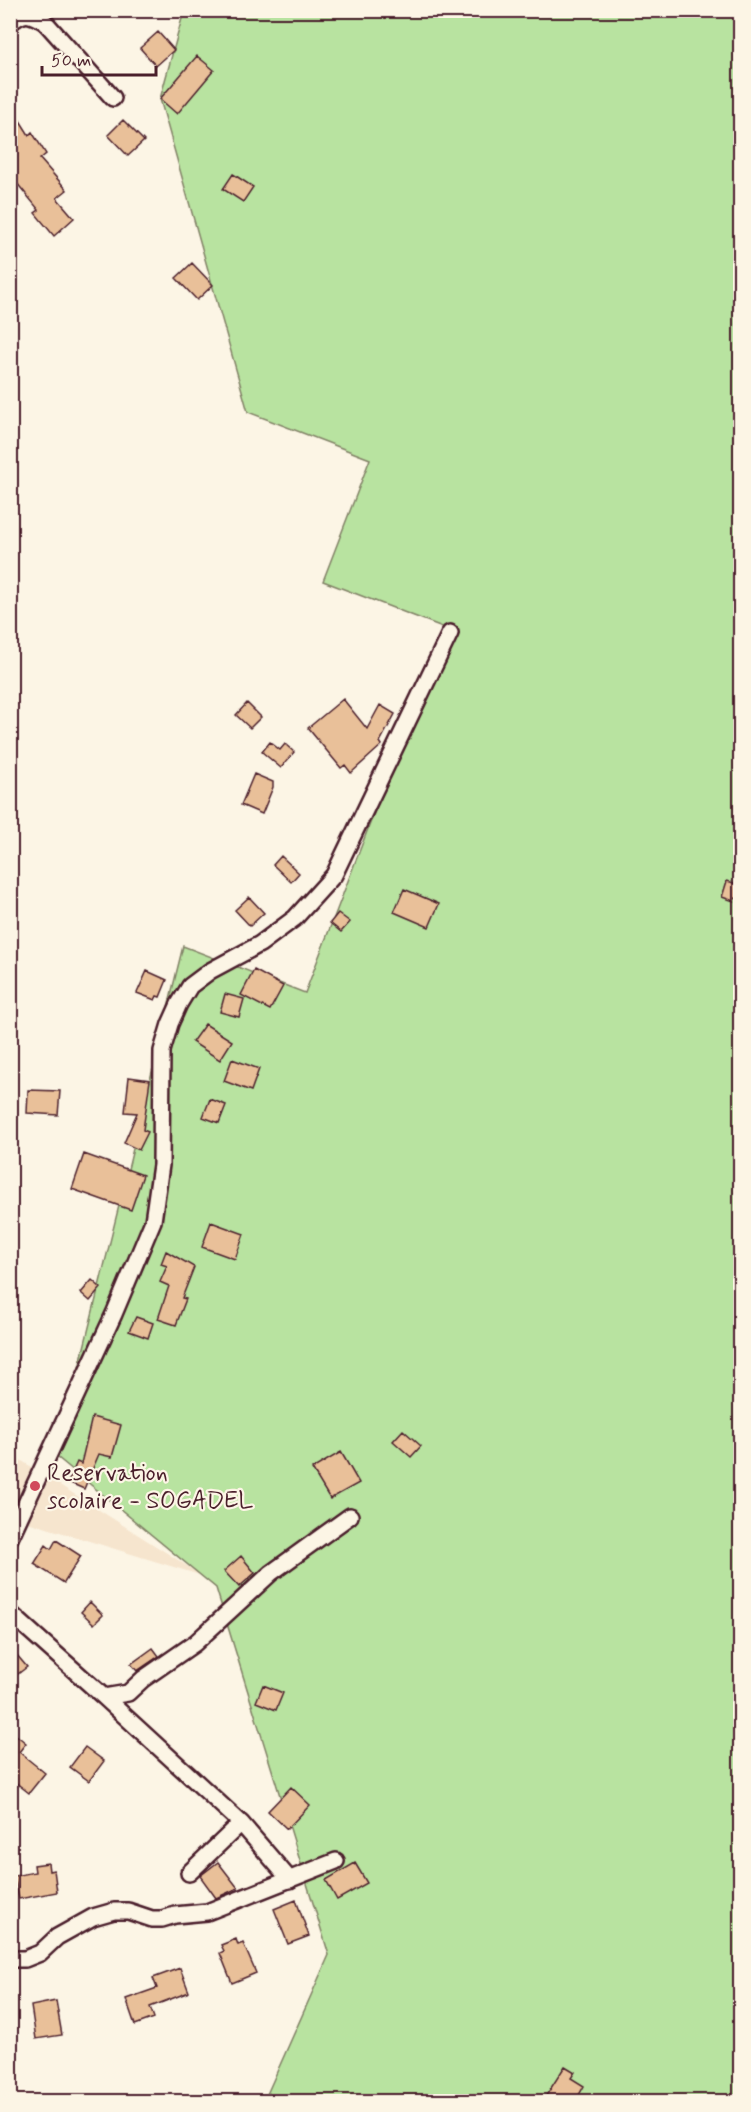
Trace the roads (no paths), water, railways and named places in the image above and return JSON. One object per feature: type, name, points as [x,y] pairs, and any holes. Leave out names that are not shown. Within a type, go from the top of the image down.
[{"type":"street","points":[[10,24],[21,16],[31,14],[45,22],[113,98]]},
{"type":"street","points":[[10,1538],[114,1314],[153,1221],[161,1165],[162,1051],[179,1004],[190,986],[210,971],[260,944],[295,918],[334,875],[450,633]]},
{"type":"street","points":[[104,1697],[128,1694],[143,1679],[195,1643],[271,1573],[350,1516]]},
{"type":"street","points":[[10,1613],[241,1822],[290,1880]]},
{"type":"street","points":[[189,1873],[241,1822]]},
{"type":"street","points":[[10,1959],[25,1959],[40,1953],[57,1937],[93,1917],[114,1911],[128,1911],[152,1919],[207,1912],[336,1861]]},
{"type":"place","name":"Reservation scolaire - SOGADEL","points":[[35,1486]]}]
